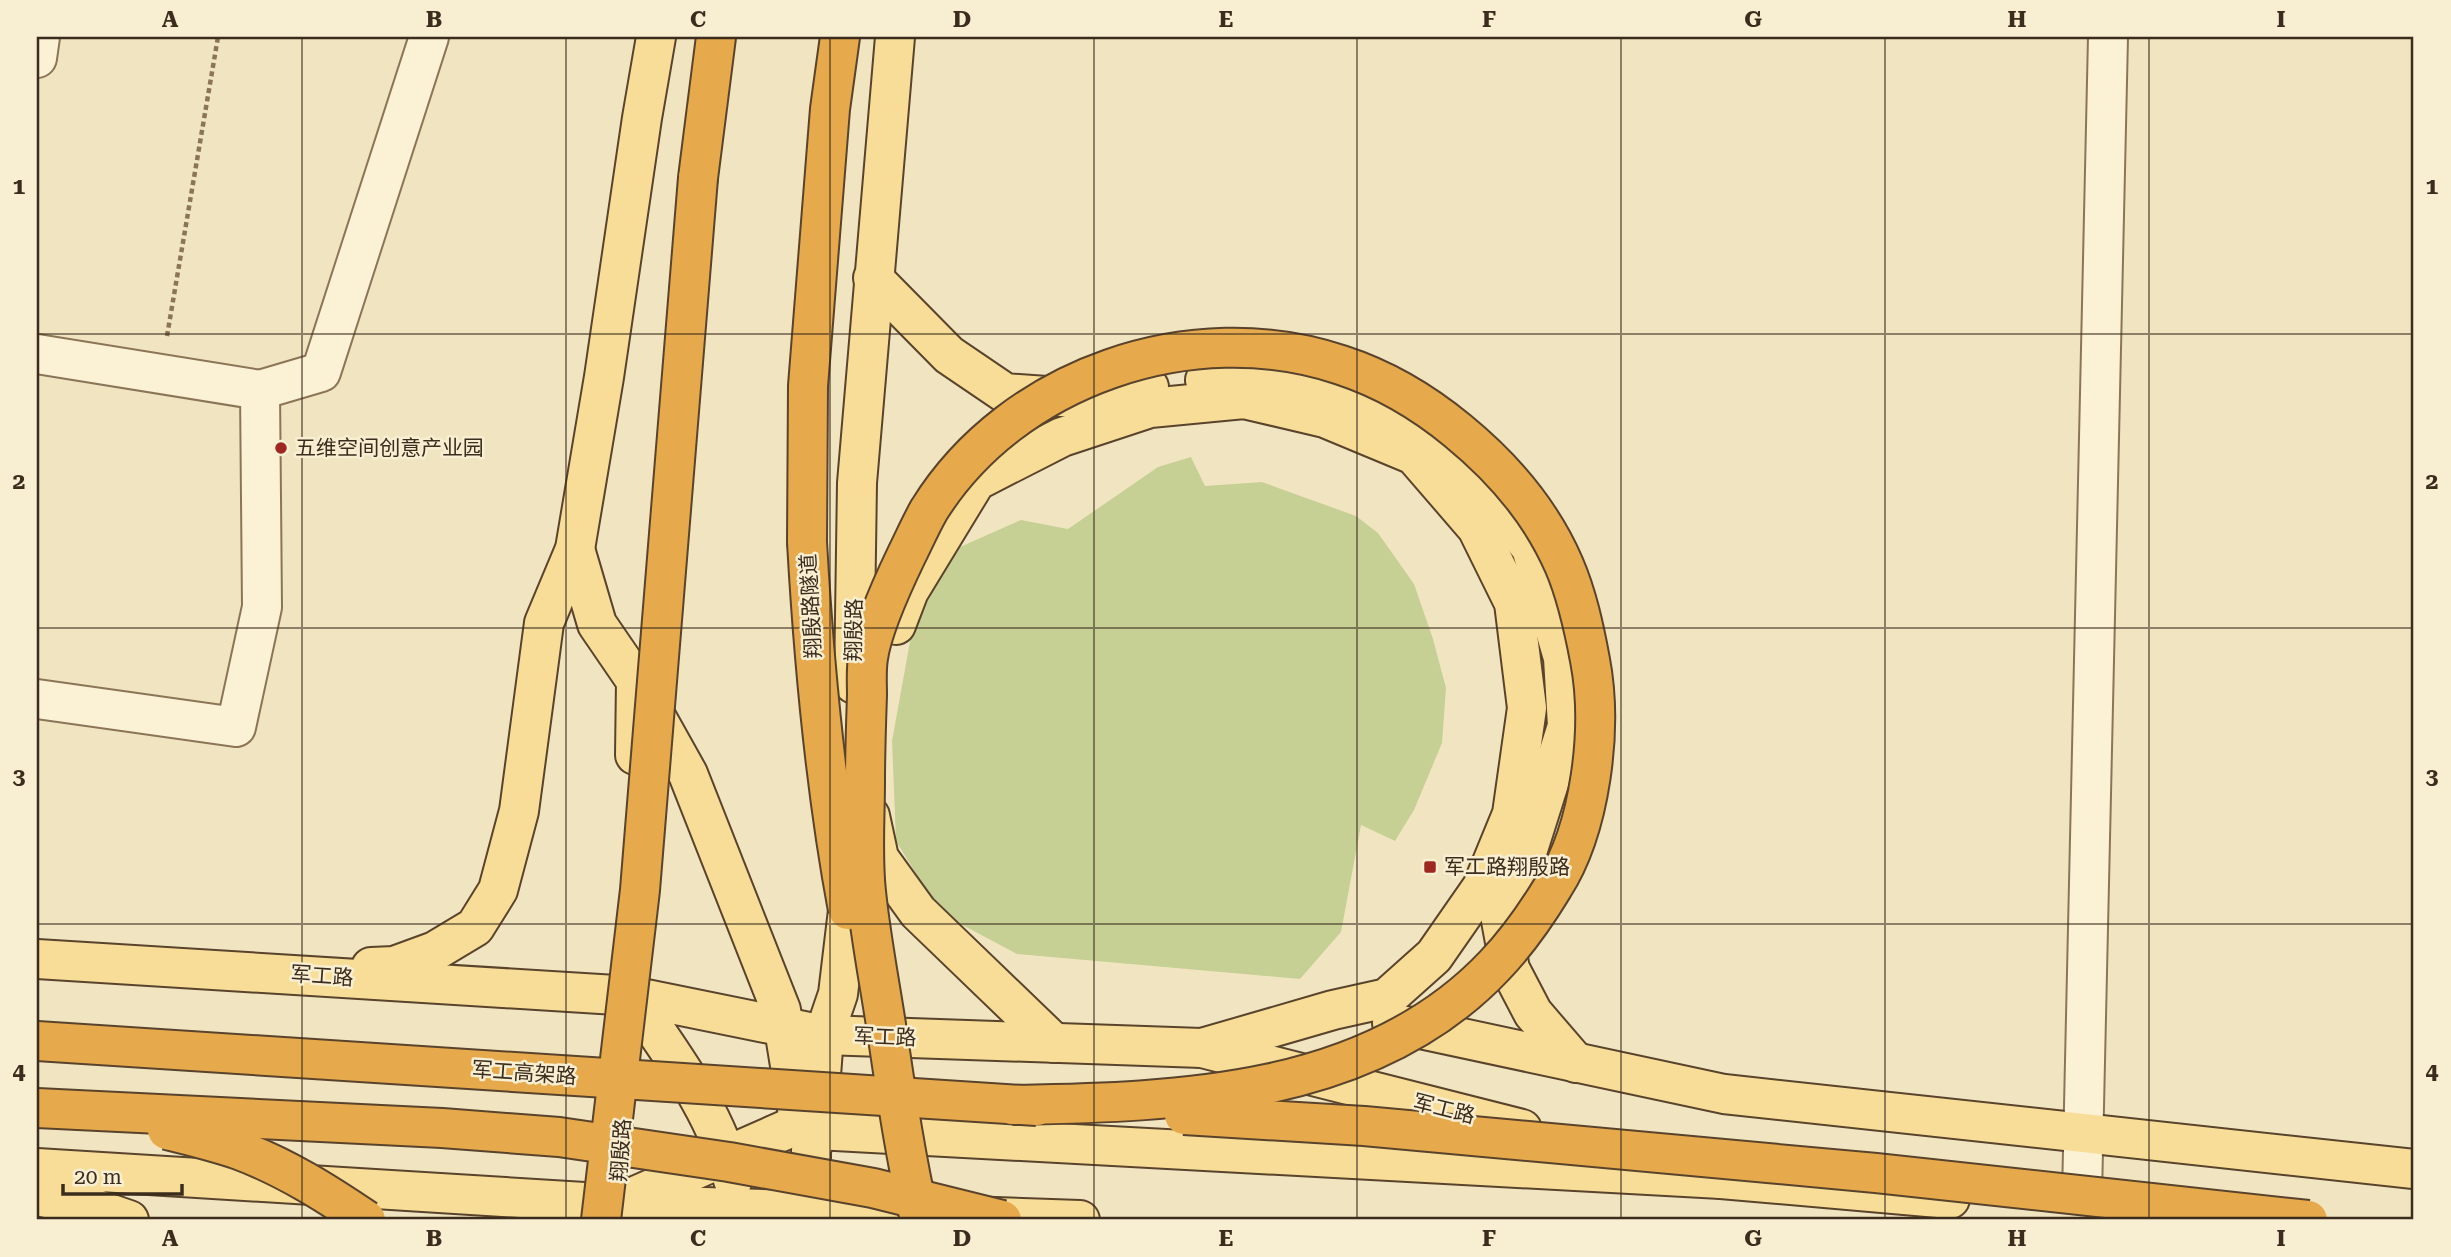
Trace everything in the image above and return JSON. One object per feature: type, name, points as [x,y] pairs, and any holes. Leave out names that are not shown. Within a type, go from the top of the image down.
[{"type":"highway","points":[[611,1215],[698,178],[716,37]]},
{"type":"highway","name":"翔殷路隧道","points":[[840,37],[830,108],[808,386],[807,542],[813,656],[836,848],[908,1167]]},
{"type":"highway","points":[[920,1220],[908,1167],[866,887],[865,750],[868,655],[895,580],[928,511],[962,466],[1009,424],[1043,400],[1090,375],[1142,359],[1194,350],[1244,349],[1295,354],[1339,364],[1388,384],[1436,413],[1489,456],[1532,508],[1564,565],[1583,625],[1595,685],[1594,755],[1582,818],[1560,875],[1528,926],[1492,969],[1451,1005],[1401,1037],[1350,1061],[1270,1084],[1189,1098],[1012,1105]]},
{"type":"highway","name":"军工高架路","points":[[37,1041],[1012,1105]]},
{"type":"highway","points":[[1012,1105],[1364,1126],[1876,1172],[2308,1220]]},
{"type":"highway","points":[[37,1108],[151,1127],[240,1150],[306,1182],[366,1220]]},
{"type":"highway","points":[[37,1108],[442,1128],[559,1138],[729,1162],[860,1186],[1002,1220]]},
{"type":"main road","points":[[256,972],[394,966],[435,951],[475,927],[498,890],[519,811],[544,623],[575,549],[656,37]]},
{"type":"main road","name":"翔殷路","points":[[808,1127],[824,1035],[838,994],[852,891],[857,483],[895,37]]},
{"type":"main road","points":[[873,278],[949,355],[1005,393],[1090,399],[1134,389],[1253,373],[1346,392],[1424,432],[1479,482],[1531,548],[1563,658],[1567,726],[1525,859],[1500,915],[1510,969],[1533,1013],[1576,1063]]},
{"type":"main road","points":[[1054,1043],[918,912],[879,858],[853,736],[909,591],[976,481],[1050,443],[1150,408],[1244,399],[1325,418],[1414,455],[1477,528],[1514,603],[1528,708],[1512,814],[1482,887],[1434,957],[1387,998],[1333,1010],[1202,1048]]},
{"type":"main road","points":[[575,549],[597,624],[636,681],[688,774],[781,1010],[808,1127],[812,1215]]},
{"type":"main road","name":"翔殷路","points":[[611,1215],[632,996],[636,681]]},
{"type":"main road","name":"军工路","points":[[37,959],[632,996],[824,1035],[1202,1048],[1721,1179]]},
{"type":"main road","points":[[632,996],[702,1100],[727,1154],[739,1214]]},
{"type":"main road","points":[[1333,1010],[1724,1094],[2414,1169]]},
{"type":"main road","name":"军工路","points":[[611,1215],[727,1154],[808,1127],[1721,1179],[2193,1220]]},
{"type":"main road","name":"军工路","points":[[37,1168],[611,1215],[739,1214],[1080,1220]]},
{"type":"main road","points":[[37,1196],[97,1209],[129,1220]]},
{"type":"lane","points":[[37,58],[40,37]]},
{"type":"lane","points":[[37,354],[260,390],[321,372],[429,37]]},
{"type":"lane","points":[[642,118],[644,37]]},
{"type":"lane","points":[[2082,1195],[2108,37]]},
{"type":"lane","points":[[37,699],[236,727],[262,607],[260,390]]},
{"type":"path","points":[[160,374],[218,37]]},
{"type":"green space","points":[[1191,457],[1205,486],[1262,482],[1356,516],[1378,533],[1414,584],[1446,688],[1442,743],[1414,810],[1395,841],[1361,825],[1341,932],[1300,979],[1017,954],[940,913],[896,841],[892,741],[911,636],[951,551],[1021,520],[1068,529],[1158,467]]},
{"type":"place","name":"五维空间创意产业园","points":[[281,448]]},
{"type":"place","name":"军工路翔殷路","points":[[1430,867]]}]
